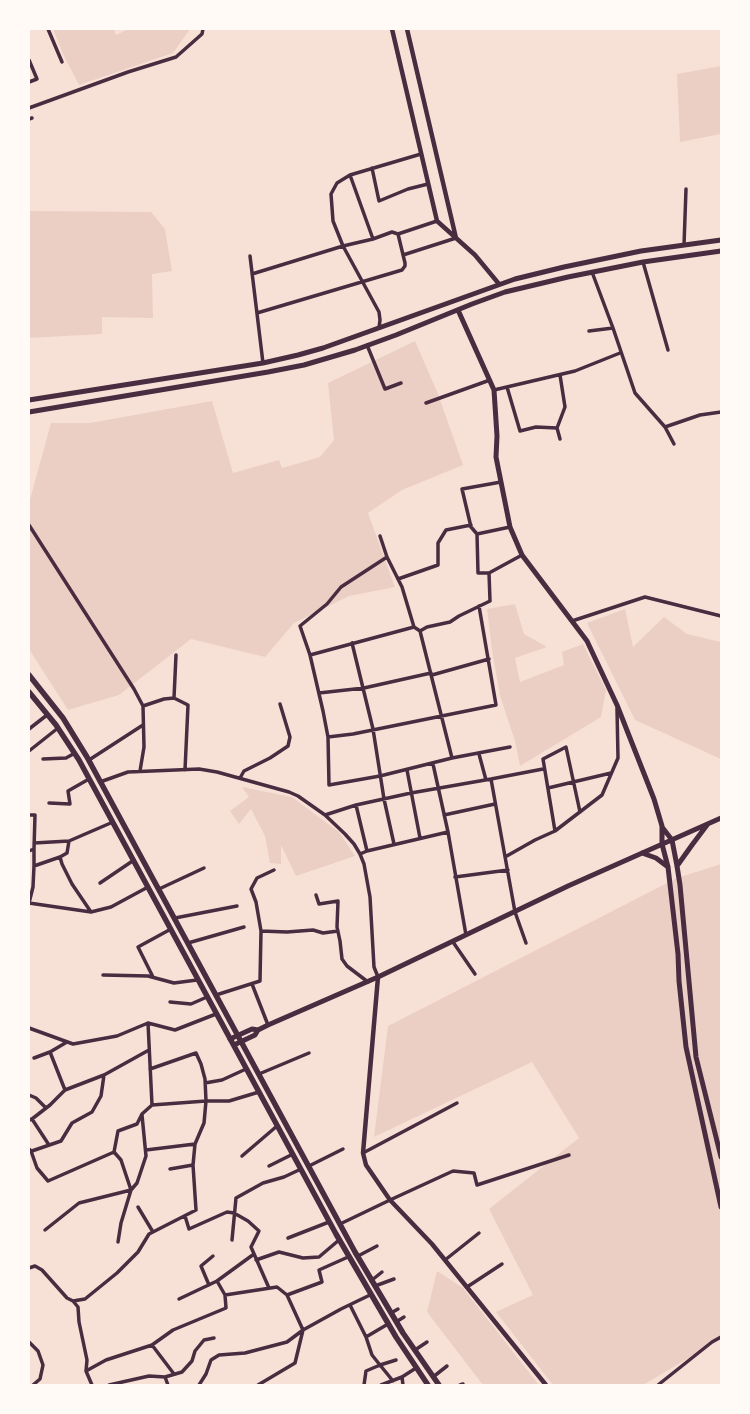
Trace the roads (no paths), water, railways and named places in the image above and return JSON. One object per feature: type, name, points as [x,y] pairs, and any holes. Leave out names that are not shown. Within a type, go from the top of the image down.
[{"type":"main road","points":[[29,400],[263,362],[323,348],[499,284],[564,266],[641,251],[721,240]]},
{"type":"main road","points":[[29,412],[304,365],[367,345],[505,292],[643,262],[721,251]]},
{"type":"main road","points":[[499,284],[505,292]]},
{"type":"main road","points":[[458,310],[494,390],[497,436],[496,457],[510,527],[522,555],[587,641],[617,705],[654,799],[662,826],[662,844],[668,867],[678,954],[679,981],[686,1047],[721,1207]]},
{"type":"main road","points":[[29,675],[63,718],[89,760],[340,1224],[396,1322],[439,1385]]},
{"type":"main road","points":[[29,692],[58,728],[90,779],[197,980],[348,1257],[388,1324],[428,1385]]},
{"type":"main road","points":[[234,1046],[255,1035],[258,1030],[268,1025],[378,978],[515,912],[721,818]]},
{"type":"main road","points":[[677,866],[708,824]]},
{"type":"main road","points":[[662,826],[672,840],[677,866],[696,1057],[719,1142],[721,1157]]},
{"type":"main road","points":[[642,853],[656,858],[668,867]]},
{"type":"main road","points":[[148,887],[155,882]]},
{"type":"main road","points":[[230,1039],[252,1029],[258,1030]]},
{"type":"main road","points":[[378,1306],[385,1302]]},
{"type":"street","points":[[48,29],[62,62]]},
{"type":"street","points":[[29,108],[128,72],[176,57],[202,34],[203,29]]},
{"type":"street","points":[[392,29],[437,221],[476,255],[499,284]]},
{"type":"street","points":[[407,29],[456,238]]},
{"type":"street","points":[[29,60],[37,79],[29,82]]},
{"type":"street","points":[[379,328],[379,312],[364,281],[343,246],[333,222],[331,194],[337,183],[350,175],[421,154]]},
{"type":"street","points":[[372,168],[379,201],[408,189],[428,184]]},
{"type":"street","points":[[350,175],[373,239]]},
{"type":"street","points":[[684,245],[686,189]]},
{"type":"street","points":[[252,274],[343,246],[373,239],[392,232],[398,234],[437,221]]},
{"type":"street","points":[[257,313],[402,270],[405,266],[398,234]]},
{"type":"street","points":[[403,255],[456,238]]},
{"type":"street","points":[[250,256],[263,362]]},
{"type":"street","points":[[643,262],[668,350]]},
{"type":"street","points":[[592,272],[635,393],[665,427],[674,444]]},
{"type":"street","points":[[589,331],[613,328]]},
{"type":"street","points":[[367,345],[385,390],[401,383]]},
{"type":"street","points":[[494,390],[560,375],[620,354]]},
{"type":"street","points":[[560,375],[565,407],[557,428],[560,439]]},
{"type":"street","points":[[426,403],[490,380]]},
{"type":"street","points":[[507,387],[520,431],[536,427],[557,428]]},
{"type":"street","points":[[665,427],[700,414],[721,412]]},
{"type":"street","points":[[501,482],[462,489],[471,525],[477,534],[478,574],[489,573],[522,555]]},
{"type":"street","points":[[29,525],[134,689],[143,706],[144,747],[140,771]]},
{"type":"street","points":[[398,579],[438,565],[438,543],[446,530],[471,525]]},
{"type":"street","points":[[477,534],[510,527]]},
{"type":"street","points":[[380,536],[387,557],[402,587],[414,626],[420,631],[452,758]]},
{"type":"street","points":[[387,557],[342,587],[327,604],[300,626],[310,655],[328,737],[330,785],[380,776],[433,764],[452,758],[510,747]]},
{"type":"street","points":[[420,631],[427,627],[450,622],[490,600],[489,573]]},
{"type":"street","points":[[572,621],[645,597],[721,616]]},
{"type":"street","points":[[328,737],[353,734],[496,705],[479,606]]},
{"type":"street","points":[[310,655],[414,626]]},
{"type":"street","points":[[352,643],[373,729],[384,799],[394,844]]},
{"type":"street","points":[[174,698],[176,656]]},
{"type":"street","points":[[319,693],[364,688],[431,674],[488,659]]},
{"type":"street","points":[[143,706],[164,699],[174,698],[188,705],[185,770]]},
{"type":"street","points":[[240,778],[244,771],[270,758],[288,746],[290,737],[280,704]]},
{"type":"street","points":[[505,857],[535,840],[555,831],[602,796],[618,758],[617,705]]},
{"type":"street","points":[[29,729],[47,715]]},
{"type":"street","points":[[89,760],[144,725]]},
{"type":"street","points":[[29,751],[58,728]]},
{"type":"street","points":[[555,831],[542,759],[566,747],[580,812]]},
{"type":"street","points":[[44,759],[66,758],[75,753]]},
{"type":"street","points":[[479,754],[486,780]]},
{"type":"street","points":[[433,764],[448,832],[455,877],[467,936]]},
{"type":"street","points":[[100,782],[128,772],[200,769],[217,772],[289,792],[298,796],[325,815],[354,844],[360,854],[369,886],[374,967],[378,978],[363,1153],[366,1165],[390,1200],[432,1244],[546,1385]]},
{"type":"street","points":[[325,815],[356,805],[411,792],[543,769]]},
{"type":"street","points":[[407,770],[420,838]]},
{"type":"street","points":[[548,788],[611,773]]},
{"type":"street","points":[[49,803],[70,804],[68,791],[90,779]]},
{"type":"street","points":[[491,779],[515,912],[526,943]]},
{"type":"street","points":[[444,814],[495,804]]},
{"type":"street","points":[[356,805],[367,851]]},
{"type":"street","points":[[29,814],[35,815],[33,887],[29,903],[91,912],[111,907],[148,887]]},
{"type":"street","points":[[34,844],[69,841],[113,822]]},
{"type":"street","points":[[360,854],[394,844],[448,832]]},
{"type":"street","points":[[34,866],[67,853],[69,841]]},
{"type":"street","points":[[29,851],[34,849]]},
{"type":"street","points":[[60,857],[72,884],[91,912]]},
{"type":"street","points":[[100,883],[134,860]]},
{"type":"street","points":[[159,890],[204,868]]},
{"type":"street","points":[[216,995],[260,981],[261,931],[256,902],[251,890],[258,878],[274,870]]},
{"type":"street","points":[[455,877],[508,870]]},
{"type":"street","points":[[316,894],[319,904],[338,901],[338,931],[342,959],[347,966],[368,982]]},
{"type":"street","points":[[175,918],[237,906]]},
{"type":"street","points":[[188,943],[244,927]]},
{"type":"street","points":[[153,977],[138,947],[171,930]]},
{"type":"street","points":[[261,931],[286,932],[314,930],[323,933],[338,931]]},
{"type":"street","points":[[452,942],[475,974]]},
{"type":"street","points":[[103,975],[148,976],[174,983],[197,980]]},
{"type":"street","points":[[252,984],[268,1025]]},
{"type":"street","points":[[170,1002],[191,1004],[207,997]]},
{"type":"street","points":[[29,1028],[72,1044],[117,1036],[148,1023],[174,1030],[216,1014]]},
{"type":"street","points":[[148,1023],[152,1105]]},
{"type":"street","points":[[34,1058],[50,1052],[67,1042]]},
{"type":"street","points":[[49,1145],[31,1119],[46,1108],[65,1090],[104,1075],[149,1050]]},
{"type":"street","points":[[50,1052],[65,1090]]},
{"type":"street","points":[[259,1074],[309,1053]]},
{"type":"street","points":[[73,1301],[85,1299],[117,1273],[138,1252],[149,1234],[196,1210],[193,1165],[195,1144],[204,1123],[206,1101],[205,1083],[201,1064],[196,1054],[150,1069]]},
{"type":"street","points":[[205,1083],[222,1080],[246,1069]]},
{"type":"street","points":[[104,1075],[101,1096],[92,1112],[72,1123],[61,1141],[30,1151],[37,1168],[48,1181],[114,1152]]},
{"type":"street","points":[[114,1152],[118,1132],[137,1124],[142,1114],[152,1105],[229,1101],[259,1092]]},
{"type":"street","points":[[29,1095],[36,1098],[46,1108]]},
{"type":"street","points":[[363,1153],[457,1103]]},
{"type":"street","points":[[118,1242],[120,1223],[131,1190],[136,1183],[146,1156],[142,1114]]},
{"type":"street","points":[[242,1156],[277,1126]]},
{"type":"street","points":[[146,1150],[195,1144]]},
{"type":"street","points":[[309,1166],[343,1149]]},
{"type":"street","points":[[114,1152],[121,1160],[131,1190]]},
{"type":"street","points":[[269,1166],[292,1154]]},
{"type":"street","points":[[340,1224],[453,1171],[474,1173],[477,1185],[569,1155]]},
{"type":"street","points":[[170,1169],[193,1165]]},
{"type":"street","points":[[232,1240],[236,1198],[263,1183],[300,1169]]},
{"type":"street","points":[[45,1230],[79,1203],[131,1190]]},
{"type":"street","points":[[138,1207],[153,1232]]},
{"type":"street","points":[[185,1216],[189,1229],[228,1212],[234,1213],[248,1221],[259,1231],[251,1247],[269,1288]]},
{"type":"street","points":[[288,1238],[329,1222]]},
{"type":"street","points":[[445,1260],[479,1233]]},
{"type":"street","points":[[256,1260],[279,1252],[303,1258],[319,1257],[339,1240]]},
{"type":"street","points":[[358,1256],[377,1246]]},
{"type":"street","points":[[179,1298],[217,1281],[254,1254]]},
{"type":"street","points":[[209,1285],[200,1266],[213,1256]]},
{"type":"street","points":[[287,1294],[322,1282],[319,1270],[348,1257]]},
{"type":"street","points":[[467,1287],[502,1264]]},
{"type":"street","points":[[29,1268],[35,1266],[42,1270],[67,1298],[78,1306],[79,1322],[87,1360],[86,1371],[92,1385]]},
{"type":"street","points":[[374,1283],[382,1272]]},
{"type":"street","points":[[374,1283],[394,1279]]},
{"type":"street","points":[[86,1371],[106,1360],[152,1345],[173,1330],[226,1308],[225,1295],[217,1281]]},
{"type":"street","points":[[225,1295],[277,1286],[287,1294],[303,1330],[295,1363],[258,1385]]},
{"type":"street","points":[[199,1385],[206,1374],[211,1360],[219,1355],[245,1353],[287,1342],[303,1330],[370,1295]]},
{"type":"street","points":[[350,1305],[366,1337],[372,1355],[392,1381]]},
{"type":"street","points":[[391,1313],[398,1309]]},
{"type":"street","points":[[396,1322],[404,1317]]},
{"type":"street","points":[[366,1337],[388,1324]]},
{"type":"street","points":[[658,1385],[712,1342],[721,1337]]},
{"type":"street","points":[[109,1385],[148,1376],[165,1377],[182,1372],[192,1361],[195,1351],[204,1340],[214,1338]]},
{"type":"street","points":[[29,1342],[38,1352],[43,1365],[40,1379],[32,1385]]},
{"type":"street","points":[[415,1350],[427,1342]]},
{"type":"street","points":[[152,1345],[174,1374]]},
{"type":"street","points":[[364,1385],[366,1371],[396,1360]]},
{"type":"street","points":[[433,1377],[447,1366]]},
{"type":"street","points":[[381,1385],[402,1378],[416,1368]]},
{"type":"street","points":[[165,1377],[168,1385]]},
{"type":"street","points":[[402,1378],[402,1385]]}]
